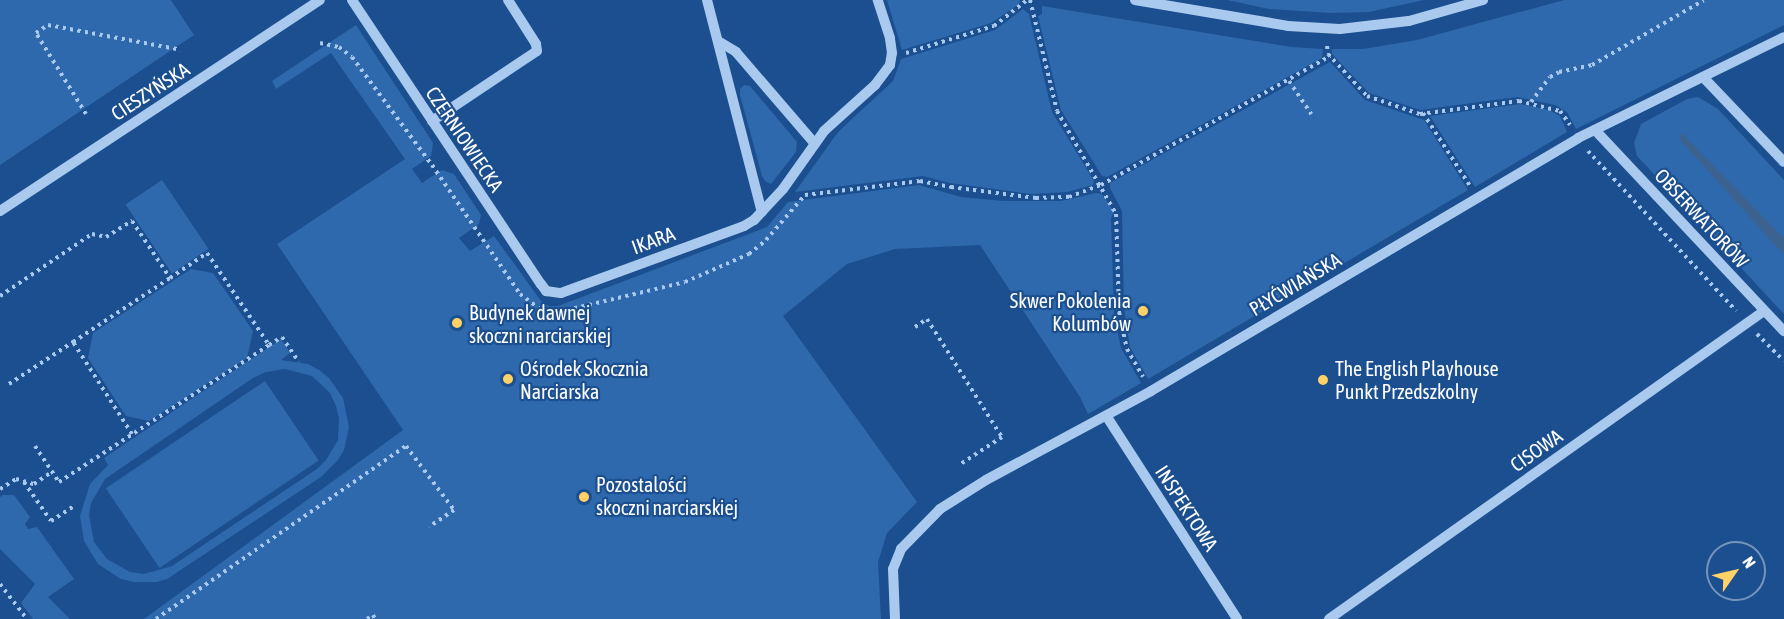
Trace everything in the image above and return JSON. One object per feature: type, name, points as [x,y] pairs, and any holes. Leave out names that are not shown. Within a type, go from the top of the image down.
[{"type":"street","name":"CIESZYŃSKA","points":[[0,211],[320,0]]},
{"type":"street","name":"CZERNIOWIECKA","points":[[352,0],[541,284],[546,291],[553,293]]},
{"type":"street","points":[[432,121],[537,51],[536,44],[507,0]]},
{"type":"street","points":[[706,0],[762,212]]},
{"type":"street","name":"IKARA","points":[[553,293],[568,291],[744,226],[762,212],[783,189],[834,120],[875,85],[890,65],[892,52],[890,39],[878,0]]},
{"type":"street","points":[[1135,0],[1288,26],[1332,29],[1409,21],[1483,0]]},
{"type":"street","name":"PŁYĆWIAŃSKA","points":[[895,619],[893,569],[901,549],[940,509],[986,480],[1152,391],[1578,138],[1784,37]]},
{"type":"street","points":[[718,41],[736,52],[815,144]]},
{"type":"street","points":[[1703,77],[1784,162]]},
{"type":"street","name":"OBSERWATORÓW","points":[[1595,130],[1784,331]]},
{"type":"street","name":"CISOWA","points":[[1329,619],[1764,311]]},
{"type":"street","name":"INSPEKTOWA","points":[[1107,417],[1237,619]]},
{"type":"path","points":[[902,54],[994,26],[1029,0],[1057,111],[1116,214],[1119,312],[1127,349],[1152,391]]},
{"type":"path","points":[[1530,102],[1550,77],[1559,72],[1592,65],[1704,0]]},
{"type":"path","points":[[87,114],[36,33],[48,25],[181,50]]},
{"type":"path","points":[[320,43],[339,47],[352,57],[432,165],[520,294],[544,312],[578,309],[702,277],[749,254],[766,240],[805,195]]},
{"type":"path","points":[[1327,46],[1330,56],[1367,96],[1423,113],[1520,101],[1530,102],[1560,111],[1569,124]]},
{"type":"path","points":[[793,196],[920,181],[1036,198],[1069,197],[1101,185],[1330,56]]},
{"type":"path","points":[[1288,81],[1311,114]]},
{"type":"path","points":[[1423,113],[1471,189]]},
{"type":"path","points":[[1578,138],[1784,361]]},
{"type":"path","points":[[0,296],[92,234],[106,237],[132,221],[170,278]]},
{"type":"path","points":[[9,384],[207,253],[269,345]]},
{"type":"path","points":[[915,327],[927,319],[1002,437],[959,465]]},
{"type":"path","points":[[35,446],[59,482],[282,337],[299,362]]},
{"type":"path","points":[[73,342],[132,434]]},
{"type":"path","points":[[156,619],[406,446],[454,510],[429,527]]},
{"type":"path","points":[[0,489],[16,479],[34,484],[52,472]]},
{"type":"path","points":[[24,482],[51,521],[74,506]]},
{"type":"path","points":[[0,584],[25,619]]},
{"type":"path","points":[[367,619],[373,615],[375,619]]},
{"type":"shaded area","points":[[0,0],[171,0],[194,35],[0,165]]},
{"type":"shaded area","points":[[887,0],[1020,0],[1019,4],[991,23],[902,50]]},
{"type":"shaded area","points":[[1227,0],[1424,0],[1369,12],[1331,13],[1269,9]]},
{"type":"shaded area","points":[[1564,0],[1784,0],[1784,25],[1576,129],[1567,112],[1555,105],[1517,97],[1420,110],[1369,93],[1332,54],[1332,49],[1363,49],[1417,40]]},
{"type":"shaded area","points":[[1042,6],[1292,47],[1323,49],[1322,58],[1107,177],[1102,176],[1061,110],[1038,16],[1042,14]]},
{"type":"shaded area","points":[[1023,9],[1029,14],[1052,112],[1094,181],[1093,185],[1067,192],[1031,194],[950,183],[923,176],[795,192],[838,132],[893,81],[901,59],[995,30]]},
{"type":"shaded area","points":[[356,25],[433,143],[431,156],[412,169],[422,183],[442,170],[454,174],[481,215],[479,224],[459,238],[470,251],[494,236],[541,301],[549,306],[558,306],[767,227],[788,202],[919,185],[961,197],[1004,201],[1061,201],[1096,193],[1102,194],[1114,212],[1111,218],[1114,316],[1121,348],[1141,383],[1088,414],[1080,397],[980,245],[895,249],[847,264],[783,316],[917,502],[887,533],[878,562],[881,619],[144,619],[403,430],[277,244],[405,159],[331,53],[276,89],[272,81]]},
{"type":"shaded area","points":[[1330,62],[1365,100],[1424,120],[1468,190],[1148,379],[1130,347],[1124,308],[1122,211],[1110,188],[1110,183]]},
{"type":"shaded area","points":[[744,85],[750,86],[797,142],[796,152],[771,184],[762,176],[740,95],[740,89]]},
{"type":"shaded area","points":[[1698,97],[1718,109],[1784,180],[1784,314],[1637,156],[1634,143],[1641,124],[1687,99]]},
{"type":"shaded area","points":[[1520,104],[1549,110],[1560,116],[1567,132],[1475,187],[1430,116]]},
{"type":"shaded area","points":[[1679,134],[1684,135],[1784,238],[1784,255],[1680,140]]},
{"type":"shaded area","points":[[162,180],[208,249],[172,273],[126,205]]},
{"type":"shaded area","points":[[191,269],[213,273],[253,331],[247,358],[149,421],[126,416],[88,358],[93,333]]},
{"type":"shaded area","points":[[281,339],[290,353],[281,360],[308,364],[329,378],[343,398],[349,427],[344,450],[338,460],[321,477],[167,579],[157,582],[134,582],[121,579],[98,564],[84,541],[80,516],[90,484],[108,465],[104,458]],"holes":[[[285,369],[312,376],[330,393],[339,418],[338,440],[326,460],[317,469],[172,566],[144,574],[130,572],[107,559],[94,542],[89,515],[91,503],[105,479],[253,378],[266,372]]]},
{"type":"shaded area","points":[[265,381],[319,461],[160,568],[106,488]]},
{"type":"shaded area","points":[[14,495],[30,517],[25,524],[28,529],[37,527],[74,579],[48,597],[70,619],[33,619],[21,603],[35,584],[0,549],[0,497]]},
{"type":"place","name":"Skwer Pokolenia Kolumbów","points":[[1143,311]]},
{"type":"place","name":"Budynek dawnej skoczni narciarskiej","points":[[457,323]]},
{"type":"place","name":"Ośrodek Skocznia Narciarska","points":[[508,379]]},
{"type":"place","name":"The English Playhouse Punkt Przedszkolny","points":[[1323,380]]},
{"type":"place","name":"Pozostalości skoczni narciarskiej","points":[[584,497]]}]
